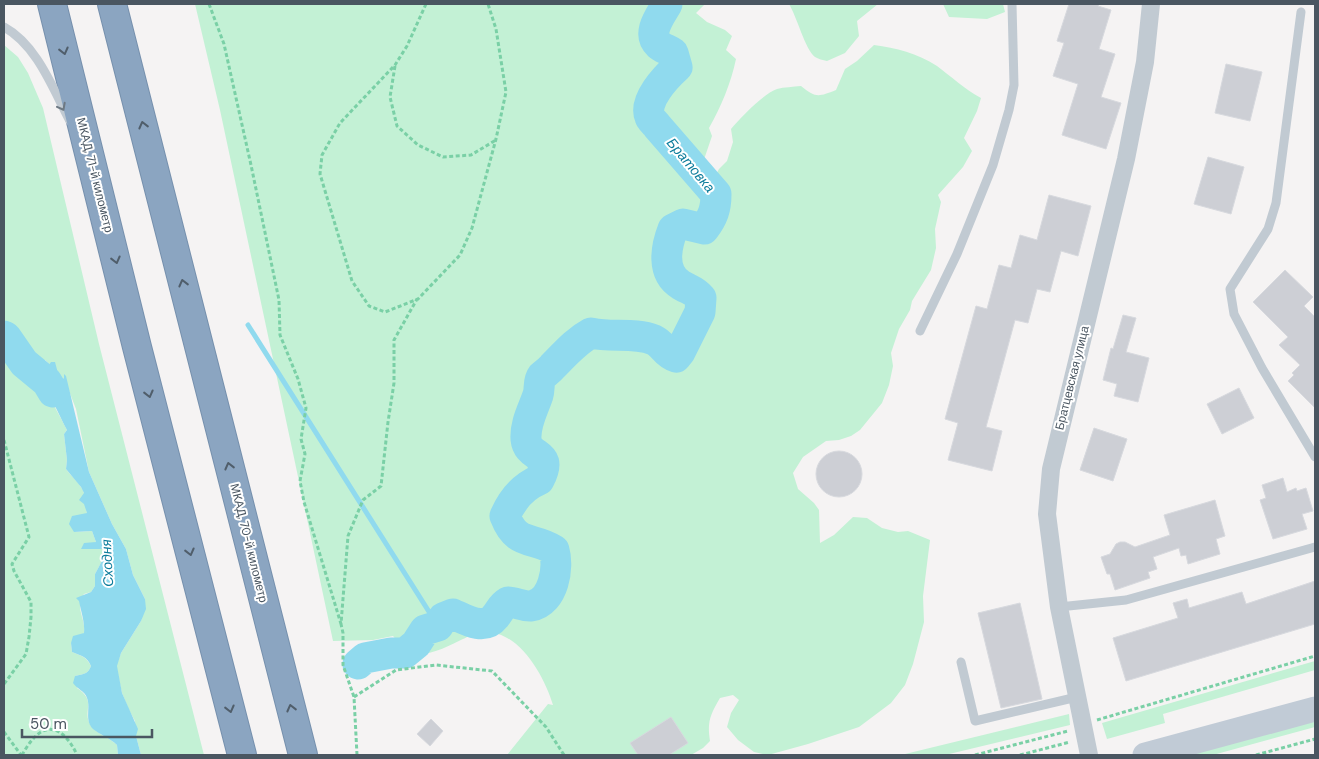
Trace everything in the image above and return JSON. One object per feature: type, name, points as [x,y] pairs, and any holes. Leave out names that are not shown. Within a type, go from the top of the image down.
[{"type":"highway","name":"МКАД, 71-й километр","points":[[52,4],[137,347],[242,755]]},
{"type":"highway","name":"МКАД, 70-й километр","points":[[112,4],[303,755]]},
{"type":"main road","points":[[1145,755],[1315,709]]},
{"type":"street","name":"Братцевская улица","points":[[1089,755],[1059,607],[1047,514],[1051,469],[1126,158],[1145,62],[1150,4]]},
{"type":"lane","points":[[920,331],[957,254],[993,165],[1009,110],[1014,85],[1012,4]]},
{"type":"lane","points":[[1301,12],[1276,203],[1268,229],[1230,289],[1234,314],[1262,368],[1315,457]]},
{"type":"lane","points":[[4,27],[24,42],[36,57],[92,164]]},
{"type":"lane","points":[[1059,607],[1126,600],[1315,547]]},
{"type":"lane","points":[[961,662],[975,721],[1077,697]]},
{"type":"path","points":[[209,4],[224,44],[249,156],[279,300],[280,335],[298,379],[306,408],[301,439],[305,454],[300,482],[304,502],[343,633],[343,665],[354,697],[357,755]]},
{"type":"path","points":[[418,298],[385,312],[369,306],[352,281],[320,174],[322,155],[340,123],[395,66],[407,46],[426,4]]},
{"type":"path","points":[[341,624],[348,536],[363,500],[381,486],[394,383],[394,340],[418,298],[460,255],[472,228],[496,140],[506,92],[496,29],[488,4]]},
{"type":"path","points":[[395,66],[390,96],[397,126],[418,146],[443,157],[470,155],[496,140]]},
{"type":"path","points":[[4,440],[29,537],[12,564],[31,602],[26,654],[4,684]]},
{"type":"path","points":[[975,755],[1083,726],[1089,722],[1315,656]]},
{"type":"path","points":[[354,697],[396,670],[436,665],[492,671],[546,727],[564,755]]},
{"type":"path","points":[[4,732],[22,755],[34,737],[45,730],[56,729],[66,736],[78,755]]},
{"type":"path","points":[[1256,755],[1315,739]]},
{"type":"path","points":[[1020,755],[1059,745]]},
{"type":"green space","points":[[195,4],[705,4],[696,13],[707,22],[725,30],[732,36],[726,50],[736,59],[725,95],[709,128],[712,136],[697,180],[704,203],[714,178],[727,161],[733,142],[731,129],[752,106],[771,92],[780,88],[801,86],[810,93],[817,95],[836,90],[845,69],[874,45],[914,54],[937,66],[981,98],[964,138],[972,151],[963,167],[938,195],[941,202],[935,229],[936,248],[931,270],[912,301],[910,310],[899,329],[891,353],[893,366],[889,385],[882,403],[860,430],[851,436],[839,440],[826,441],[803,457],[793,473],[798,489],[819,510],[820,543],[834,535],[853,517],[867,518],[882,528],[898,532],[908,531],[930,540],[923,596],[924,622],[913,664],[905,685],[891,703],[859,727],[768,755],[754,752],[738,740],[727,727],[731,713],[739,700],[733,695],[720,698],[710,719],[710,741],[691,755],[507,755],[548,704],[553,705],[536,667],[517,645],[506,637],[493,632],[478,632],[441,649],[424,654],[409,652],[401,647],[393,636],[373,640],[333,641],[220,110]]},
{"type":"green space","points":[[789,4],[878,4],[857,21],[859,36],[845,53],[827,61],[816,58],[811,53]]},
{"type":"green space","points":[[943,4],[1003,4],[1005,12],[987,19],[949,17]]},
{"type":"green space","points":[[4,45],[18,57],[28,73],[43,108],[99,344],[204,755],[141,755],[136,736],[135,721],[122,693],[116,666],[121,653],[141,621],[145,599],[133,575],[126,549],[112,524],[89,472],[76,409],[64,378],[60,382],[57,371],[45,360],[33,364],[27,371],[32,379],[48,394],[67,430],[64,434],[67,460],[66,469],[83,490],[87,513],[74,532],[92,531],[96,542],[82,549],[103,549],[103,559],[95,574],[95,586],[91,592],[84,594],[81,599],[80,608],[84,633],[71,643],[72,652],[85,658],[91,666],[85,673],[75,676],[77,688],[87,698],[88,721],[91,726],[117,745],[118,755],[4,755]]},
{"type":"green space","points":[[1315,661],[1315,670],[1163,714],[1165,723],[1107,739],[1102,723]]},
{"type":"green space","points":[[1069,714],[1070,725],[945,755],[901,755]]},
{"type":"green space","points":[[1315,721],[1315,727],[1213,755],[1187,755]]},
{"type":"water","points":[[37,355],[49,365],[51,362],[55,362],[60,381],[64,378],[64,374],[66,376],[89,472],[112,524],[126,549],[133,575],[145,599],[146,609],[141,621],[121,653],[117,666],[122,693],[138,729],[136,736],[141,755],[118,755],[117,745],[93,729],[88,718],[86,696],[73,683],[75,676],[89,671],[91,666],[86,658],[72,652],[71,643],[73,636],[84,633],[83,617],[79,601],[76,598],[91,592],[95,586],[95,574],[103,559],[103,549],[81,549],[84,543],[96,542],[92,531],[74,532],[69,524],[72,516],[87,513],[84,504],[79,500],[84,493],[66,469],[67,460],[64,434],[67,430],[51,398],[26,370],[24,363],[33,363]]},
{"type":"building","points":[[1069,4],[1099,4],[1098,6],[1111,10],[1099,49],[1115,54],[1101,97],[1121,103],[1106,149],[1062,135],[1078,84],[1053,76],[1064,43],[1057,41]]},
{"type":"building","points":[[1226,64],[1262,72],[1250,121],[1215,113]]},
{"type":"building","points":[[1208,157],[1244,167],[1231,214],[1194,204]]},
{"type":"building","points":[[1049,195],[1091,206],[1078,256],[1061,251],[1050,292],[1037,289],[1028,323],[1015,320],[986,427],[1002,431],[992,471],[948,460],[958,423],[945,419],[976,306],[987,309],[999,265],[1011,268],[1020,235],[1037,240]]},
{"type":"building","points":[[1285,270],[1313,297],[1304,306],[1315,317],[1315,408],[1288,381],[1294,375],[1292,373],[1300,365],[1279,345],[1288,337],[1253,302]]},
{"type":"building","points":[[1123,315],[1136,318],[1126,352],[1149,358],[1138,402],[1114,396],[1117,384],[1103,380],[1111,348],[1113,349]]},
{"type":"building","points":[[1239,388],[1254,418],[1222,434],[1207,404]]},
{"type":"building","points":[[1094,428],[1127,439],[1113,481],[1080,470]]},
{"type":"building","points":[[839,451],[852,455],[858,461],[862,474],[858,487],[852,493],[839,497],[826,493],[820,487],[816,474],[820,461],[826,455]]},
{"type":"building","points":[[1283,478],[1287,492],[1296,488],[1297,491],[1306,488],[1313,511],[1302,514],[1307,529],[1273,539],[1260,500],[1266,498],[1262,485]]},
{"type":"building","points":[[1215,500],[1225,536],[1216,539],[1220,554],[1188,564],[1186,555],[1181,556],[1179,548],[1153,557],[1157,569],[1148,572],[1150,578],[1115,590],[1110,574],[1107,574],[1101,557],[1110,554],[1116,544],[1120,542],[1125,542],[1135,547],[1170,535],[1164,515]]},
{"type":"building","points":[[1315,581],[1315,624],[1126,681],[1113,638],[1178,618],[1173,603],[1187,599],[1189,608],[1242,592],[1246,604]]},
{"type":"building","points":[[1020,603],[1042,699],[1001,708],[978,613]]},
{"type":"building","points":[[671,717],[688,743],[669,755],[638,755],[630,743]]},
{"type":"building","points":[[431,719],[443,731],[430,746],[417,734]]},
{"type":"waterway","name":"Братовка","points":[[358,664],[365,658],[391,653],[405,653],[416,644],[425,630],[438,626],[443,618],[453,614],[475,623],[486,623],[491,621],[508,602],[531,606],[545,598],[550,591],[555,574],[554,550],[520,537],[510,526],[505,516],[518,495],[528,486],[539,480],[543,470],[544,464],[542,459],[531,450],[526,439],[528,422],[538,395],[542,376],[566,352],[591,333],[654,340],[669,354],[676,357],[700,312],[701,298],[681,285],[670,274],[667,251],[673,229],[683,224],[704,229],[713,213],[716,194],[652,120],[649,111],[650,104],[657,90],[677,67],[673,53],[659,45],[654,35],[658,19],[667,4]]},
{"type":"waterway","points":[[248,325],[438,626]]},
{"type":"waterway","name":"Сходня","points":[[4,336],[24,363],[47,382],[53,392]]}]
